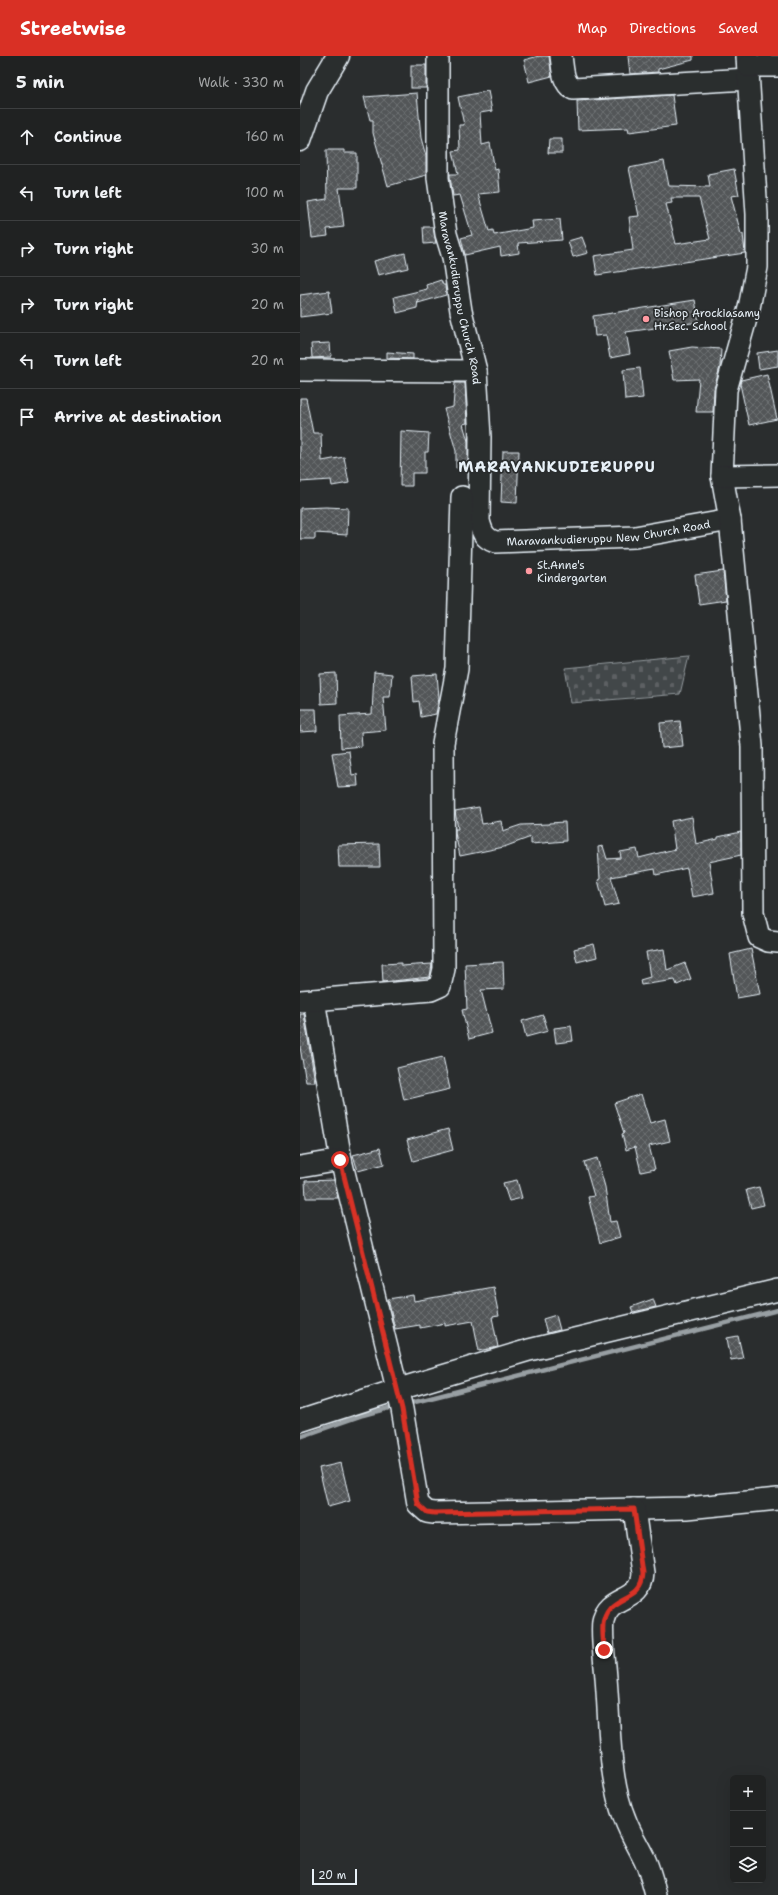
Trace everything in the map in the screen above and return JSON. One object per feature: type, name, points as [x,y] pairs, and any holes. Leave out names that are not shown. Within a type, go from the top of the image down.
[{"type":"main road","points":[[300,140],[306,103],[317,91],[338,56]]},
{"type":"street","name":"Maravankudieruppu Church Road","points":[[438,56],[438,178],[446,234],[453,257],[461,311],[476,371],[480,437],[479,521],[486,539]]},
{"type":"street","points":[[561,56],[565,80],[568,86],[573,89],[747,67],[778,66]]},
{"type":"street","points":[[747,67],[757,214],[757,267],[749,308],[726,390],[722,476],[730,520],[752,746],[753,913],[759,937],[768,942],[778,942]]},
{"type":"street","points":[[300,370],[476,371]]},
{"type":"street","points":[[722,476],[778,475]]},
{"type":"street","points":[[462,497],[457,669],[443,743],[443,979],[440,986],[431,990],[307,1001],[340,1160],[399,1399],[416,1500],[418,1504],[427,1512],[434,1513],[688,1508],[778,1499]]},
{"type":"street","name":"Maravankudieruppu New Church Road","points":[[486,539],[495,542],[635,537],[730,520]]},
{"type":"street","points":[[300,1167],[340,1160]]},
{"type":"street","points":[[300,1421],[399,1399],[529,1350],[778,1290]]},
{"type":"street","points":[[634,1509],[643,1573],[643,1583],[638,1590],[616,1602],[607,1611],[603,1621],[604,1650],[615,1784],[624,1819],[646,1862],[656,1895]]},
{"type":"green space","points":[[689,656],[680,694],[571,703],[565,668]]},
{"type":"building","points":[[539,56],[549,56],[552,76],[529,82],[524,60]]},
{"type":"building","points":[[628,56],[693,56],[693,60],[658,69],[658,72],[630,74]]},
{"type":"building","points":[[411,65],[426,65],[426,88],[411,88]]},
{"type":"building","points":[[488,91],[492,111],[480,113],[482,145],[490,143],[495,170],[498,169],[500,192],[478,194],[489,231],[493,230],[494,235],[533,228],[532,221],[560,219],[562,240],[518,243],[519,253],[501,256],[500,247],[465,255],[461,238],[472,235],[460,195],[453,196],[450,177],[450,174],[458,174],[453,151],[460,150],[459,125],[464,125],[458,97]]},
{"type":"building","points":[[417,93],[421,138],[426,156],[426,175],[388,186],[373,133],[373,120],[370,120],[364,97]]},
{"type":"building","points":[[672,95],[676,126],[629,132],[628,128],[578,130],[577,101]]},
{"type":"building","points":[[549,139],[562,139],[562,153],[548,153]]},
{"type":"building","points":[[326,150],[344,150],[344,153],[357,153],[357,188],[339,188],[344,227],[327,229],[328,236],[312,238],[308,202],[327,199]]},
{"type":"building","points":[[664,161],[669,186],[710,187],[708,174],[734,169],[739,195],[731,196],[741,234],[743,234],[745,253],[597,275],[594,256],[633,250],[629,217],[639,216],[629,168]],"holes":[[[671,198],[699,198],[710,239],[676,244],[666,204],[672,203]]]},
{"type":"building","points":[[423,227],[433,227],[436,243],[424,244]]},
{"type":"building","points":[[582,237],[588,253],[573,257],[568,241]]},
{"type":"building","points":[[405,253],[408,268],[378,275],[374,261]]},
{"type":"building","points":[[441,280],[443,285],[445,285],[446,295],[418,303],[418,299],[417,308],[397,313],[394,297],[427,289],[426,285]]},
{"type":"building","points":[[329,291],[332,313],[300,317],[300,295]]},
{"type":"building","name":"Bishop Arockiasamy Hr.Sec. School","points":[[695,300],[699,322],[626,332],[630,354],[610,358],[606,335],[595,336],[593,316]]},
{"type":"building","points":[[330,343],[331,357],[312,358],[311,344]]},
{"type":"building","points":[[692,347],[721,349],[720,367],[714,389],[713,412],[696,412],[699,379],[674,380],[669,351]]},
{"type":"building","points":[[778,350],[778,366],[759,369],[757,353]]},
{"type":"building","points":[[387,352],[413,354],[413,359],[387,358]]},
{"type":"building","points":[[640,368],[643,398],[625,400],[623,370]]},
{"type":"building","points":[[767,374],[777,419],[749,425],[740,384],[741,380]]},
{"type":"building","points":[[455,383],[465,383],[467,423],[463,424],[468,441],[468,468],[456,468],[456,451],[444,409],[453,407]]},
{"type":"building","points":[[300,398],[306,398],[313,433],[321,433],[322,461],[344,457],[349,483],[332,486],[331,480],[300,482]]},
{"type":"building","points":[[401,431],[429,433],[428,452],[425,452],[425,473],[412,473],[412,486],[400,486]]},
{"type":"building","points":[[503,451],[519,451],[517,503],[501,502]]},
{"type":"building","points":[[300,508],[348,508],[347,535],[315,533],[315,539],[300,539]]},
{"type":"building","points":[[723,571],[726,600],[699,604],[695,575]]},
{"type":"building","points":[[374,672],[392,674],[390,697],[383,697],[386,730],[361,732],[362,746],[341,748],[340,716],[372,714]]},
{"type":"building","points":[[336,673],[337,703],[321,704],[320,674]]},
{"type":"building","points":[[437,674],[439,698],[436,714],[421,717],[419,701],[414,702],[412,676]]},
{"type":"building","points":[[300,709],[316,709],[317,731],[300,732]]},
{"type":"building","points":[[680,721],[683,746],[662,748],[660,723]]},
{"type":"building","points":[[349,751],[352,775],[357,774],[358,786],[338,787],[332,753]]},
{"type":"building","points":[[479,807],[482,824],[501,821],[503,831],[521,825],[565,822],[566,841],[531,844],[531,837],[504,847],[460,856],[455,833],[455,829],[458,829],[455,811]]},
{"type":"building","points":[[692,817],[696,844],[741,832],[741,855],[709,862],[714,893],[692,897],[687,868],[656,875],[655,869],[611,877],[619,904],[605,907],[598,880],[600,879],[598,847],[603,846],[607,859],[621,858],[620,852],[637,849],[639,858],[675,849],[671,821]]},
{"type":"building","points":[[379,844],[380,867],[339,867],[338,845]]},
{"type":"building","points":[[594,944],[597,957],[577,962],[574,949]]},
{"type":"building","points":[[664,949],[667,970],[685,963],[691,979],[677,985],[675,980],[641,985],[640,980],[650,977],[646,952]]},
{"type":"building","points":[[751,949],[760,994],[737,998],[730,954]]},
{"type":"building","points":[[503,962],[504,989],[481,990],[492,1033],[469,1039],[462,1010],[467,1009],[465,964]]},
{"type":"building","points":[[401,963],[401,966],[432,964],[430,977],[383,982],[382,964]]},
{"type":"building","points":[[300,1014],[304,1014],[315,1082],[306,1082],[300,1047]]},
{"type":"building","points":[[543,1015],[548,1031],[526,1037],[522,1021]]},
{"type":"building","points":[[571,1026],[573,1041],[556,1043],[554,1028]]},
{"type":"building","points":[[443,1057],[450,1089],[404,1100],[397,1068]]},
{"type":"building","points":[[641,1094],[650,1123],[665,1119],[670,1141],[649,1146],[655,1169],[641,1172],[635,1147],[626,1150],[622,1134],[624,1133],[614,1103]]},
{"type":"building","points":[[448,1129],[453,1150],[413,1161],[407,1140]]},
{"type":"building","points":[[380,1148],[384,1164],[358,1171],[353,1155]]},
{"type":"building","points":[[597,1158],[605,1187],[610,1222],[616,1221],[620,1237],[600,1243],[588,1197],[594,1196],[584,1162]]},
{"type":"building","points":[[334,1180],[338,1198],[306,1198],[305,1181]]},
{"type":"building","points":[[517,1180],[522,1198],[509,1201],[503,1183]]},
{"type":"building","points":[[759,1187],[764,1205],[751,1208],[746,1190]]},
{"type":"building","points":[[493,1287],[499,1316],[492,1317],[498,1347],[479,1351],[473,1321],[445,1326],[445,1323],[420,1328],[420,1325],[395,1329],[388,1299],[413,1295],[414,1301]]},
{"type":"building","points":[[653,1299],[656,1307],[633,1312],[631,1307]]},
{"type":"building","points":[[556,1315],[560,1330],[547,1333],[543,1319]]},
{"type":"building","points":[[738,1336],[743,1358],[731,1360],[727,1338]]},
{"type":"building","points":[[341,1463],[350,1501],[328,1507],[319,1468]]},
{"type":"waterway","points":[[407,1404],[778,1310]]},
{"type":"waterway","points":[[300,1437],[363,1415],[396,1406]]},
{"type":"place","name":"Bishop Arockiasamy Hr.Sec. School","points":[[646,319]]},
{"type":"place","name":"St.Anne's Kindergarten","points":[[529,571]]},
{"type":"district","name":"MARAVANKUDIERUPPU","points":[[557,467]]},
{"type":"route","points":[[340,1160],[396,1390],[402,1409],[416,1500],[418,1504],[427,1512],[431,1513],[634,1509],[643,1573],[643,1583],[638,1590],[616,1602],[607,1611],[603,1621],[604,1650]]}]
